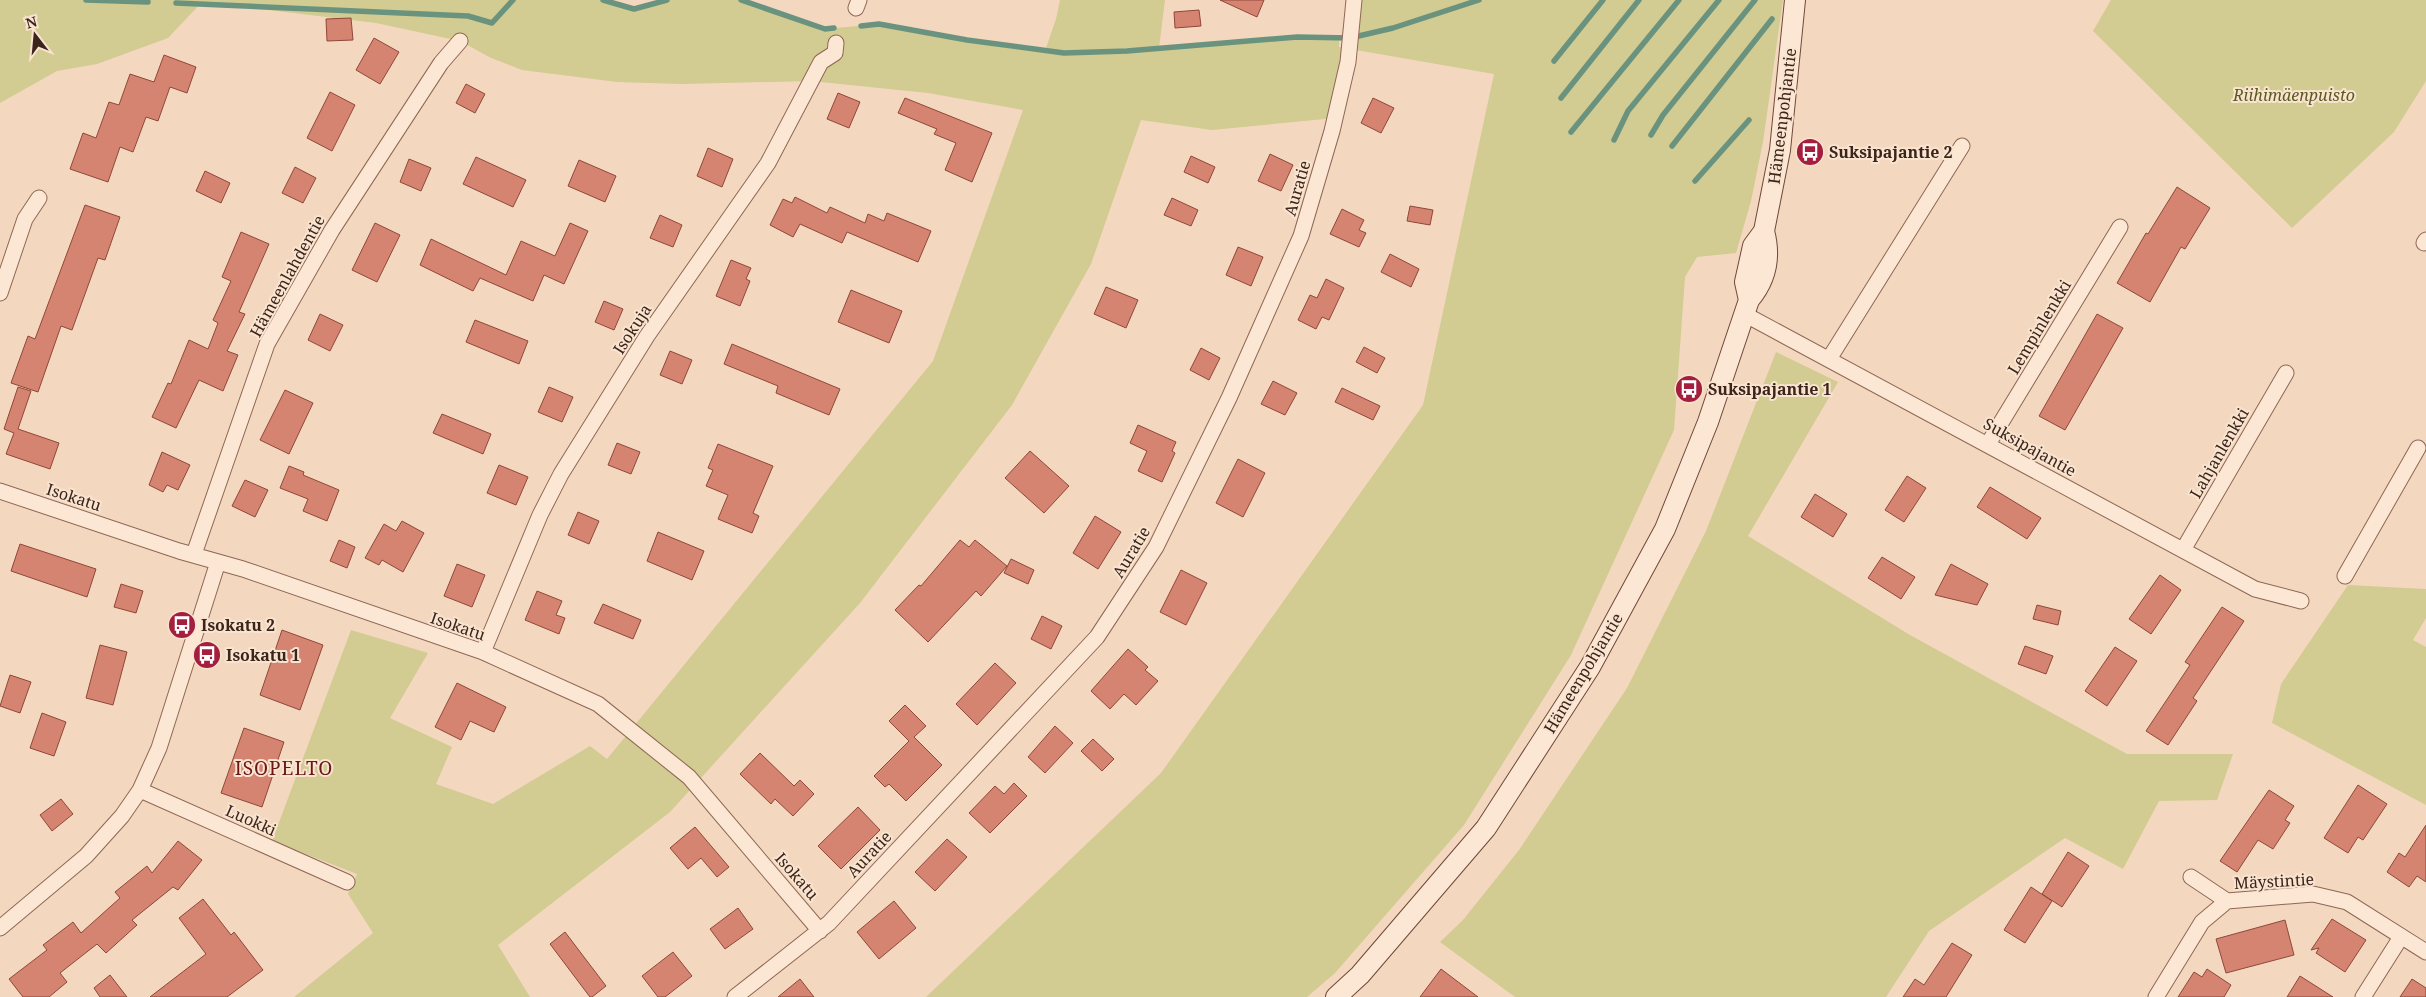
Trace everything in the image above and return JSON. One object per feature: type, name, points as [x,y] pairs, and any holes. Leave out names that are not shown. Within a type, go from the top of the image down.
[{"type":"main road","name":"Hämeenpohjantie","points":[[1336,997],[1360,975],[1486,828],[1590,667],[1665,529],[1708,422],[1747,308],[1745,282],[1753,246],[1764,231],[1780,150],[1795,0]]},
{"type":"street","name":"Auratie","points":[[735,997],[820,931],[1097,637],[1156,548],[1229,398],[1301,236],[1332,131],[1343,81],[1354,0]]},
{"type":"street","name":"Hämeenlahdentie","points":[[194,554],[268,344],[332,230],[441,63],[460,41]]},
{"type":"street","name":"Isokuja","points":[[483,652],[540,515],[561,474],[647,336],[768,163],[821,62],[835,54],[836,43]]},
{"type":"street","points":[[1829,359],[1962,146]]},
{"type":"street","points":[[0,293],[25,219],[39,198]]},
{"type":"street","name":"Lempinlenkki","points":[[1988,444],[2120,227]]},
{"type":"street","name":"Suksipajantie","points":[[1747,308],[1829,359],[2255,589],[2301,601]]},
{"type":"street","name":"Lahjanlenkki","points":[[2183,550],[2286,373]]},
{"type":"street","points":[[2345,576],[2418,448]]},
{"type":"street","name":"Isokatu","points":[[0,491],[218,562],[483,652],[598,704],[689,777],[820,931]]},
{"type":"street","points":[[0,928],[86,856],[122,816],[140,790],[159,748],[218,562]]},
{"type":"street","name":"Luokki","points":[[140,790],[347,882]]},
{"type":"street","points":[[2191,876],[2227,901]]},
{"type":"street","name":"Mäystintie","points":[[2156,997],[2202,922],[2227,901],[2313,894],[2347,902],[2426,952]]},
{"type":"street","points":[[2363,997],[2401,937]]},
{"type":"green space","points":[[0,0],[604,0],[634,9],[667,0],[741,0],[825,29],[879,24],[967,40],[1045,51],[1056,19],[1060,0],[1165,0],[1159,48],[1297,37],[1339,38],[1339,47],[1349,48],[1335,118],[1212,130],[1141,120],[1091,264],[1012,405],[860,603],[670,812],[498,945],[530,997],[294,997],[373,933],[348,894],[357,874],[272,841],[351,630],[428,653],[390,718],[452,747],[436,784],[493,804],[590,746],[607,759],[933,361],[1023,110],[928,93],[811,81],[681,84],[617,82],[522,70],[491,58],[460,41],[376,23],[202,2],[168,38],[97,64],[57,71],[0,103]]},
{"type":"green space","points":[[1362,0],[1783,0],[1763,142],[1751,201],[1736,253],[1697,257],[1685,277],[1674,430],[1571,655],[1464,825],[1335,973],[1307,997],[926,997],[1161,773],[1423,405],[1494,74],[1356,50]]},
{"type":"green space","name":"Riihimäenpuisto","points":[[2111,0],[2426,0],[2426,81],[2394,132],[2292,228],[2093,31]]},
{"type":"green space","points":[[1776,352],[1838,382],[1748,536],[1910,635],[2127,754],[2233,754],[2217,800],[2159,801],[2123,869],[2065,838],[1929,931],[1886,997],[1515,997],[1440,942],[1463,920],[1519,850],[1627,688],[1706,531]]},
{"type":"green space","points":[[2348,585],[2426,589],[2426,618],[2413,640],[2426,647],[2426,805],[2272,723],[2281,684]]},
{"type":"building","points":[[1220,0],[1264,0],[1257,17]]},
{"type":"building","points":[[1199,10],[1201,26],[1175,28],[1174,12]]},
{"type":"building","points":[[351,18],[353,40],[327,41],[326,19]]},
{"type":"building","points":[[374,38],[399,52],[380,84],[356,70]]},
{"type":"building","points":[[164,55],[196,67],[187,93],[170,87],[158,121],[146,117],[133,152],[120,147],[108,182],[70,169],[83,133],[96,138],[109,102],[119,105],[130,74],[154,82]]},
{"type":"building","points":[[466,84],[485,94],[475,113],[456,103]]},
{"type":"building","points":[[330,92],[355,105],[332,151],[307,138]]},
{"type":"building","points":[[838,93],[860,102],[849,128],[827,119]]},
{"type":"building","points":[[905,98],[992,133],[972,182],[945,170],[956,143],[934,134],[937,129],[898,113]]},
{"type":"building","points":[[1373,98],[1394,108],[1381,133],[1361,123]]},
{"type":"building","points":[[708,148],[733,159],[722,187],[697,176]]},
{"type":"building","points":[[1270,154],[1293,165],[1281,191],[1258,181]]},
{"type":"building","points":[[1191,156],[1215,167],[1208,183],[1184,172]]},
{"type":"building","points":[[476,157],[526,180],[513,207],[463,184]]},
{"type":"building","points":[[409,159],[431,168],[421,191],[400,182]]},
{"type":"building","points":[[579,160],[616,176],[605,202],[568,186]]},
{"type":"building","points":[[295,167],[316,178],[303,203],[282,193]]},
{"type":"building","points":[[205,171],[230,183],[221,203],[196,191]]},
{"type":"building","points":[[2177,187],[2210,208],[2185,249],[2181,247],[2150,302],[2117,283],[2146,233],[2148,234]]},
{"type":"building","points":[[795,197],[827,213],[830,207],[865,223],[868,214],[884,221],[887,213],[931,231],[918,262],[847,232],[842,243],[800,224],[793,237],[770,225],[783,199],[792,203]]},
{"type":"building","points":[[1172,198],[1198,210],[1191,226],[1164,215]]},
{"type":"building","points":[[85,205],[120,217],[105,260],[98,258],[72,330],[61,326],[38,392],[11,383],[28,336],[35,339]]},
{"type":"building","points":[[1410,206],[1433,210],[1430,225],[1407,221]]},
{"type":"building","points":[[1342,209],[1364,220],[1359,230],[1366,233],[1359,247],[1330,234]]},
{"type":"building","points":[[660,215],[682,225],[673,247],[650,238]]},
{"type":"building","points":[[375,223],[400,235],[377,282],[352,270]]},
{"type":"building","points":[[570,223],[588,231],[564,284],[544,275],[533,301],[480,278],[473,291],[420,265],[431,239],[506,275],[521,241],[555,256]]},
{"type":"building","points":[[241,232],[269,244],[239,312],[245,314],[227,351],[238,355],[223,391],[199,380],[176,428],[152,417],[168,383],[171,384],[189,340],[208,349],[218,323],[213,320],[231,281],[222,277]]},
{"type":"building","points":[[1238,247],[1263,257],[1251,286],[1226,275]]},
{"type":"building","points":[[1390,254],[1419,269],[1411,287],[1381,272]]},
{"type":"building","points":[[731,260],[751,268],[746,279],[750,281],[740,306],[716,296]]},
{"type":"building","points":[[1326,279],[1344,288],[1329,320],[1322,317],[1316,329],[1298,320],[1310,295],[1317,298]]},
{"type":"building","points":[[1106,287],[1138,300],[1126,328],[1094,314]]},
{"type":"building","points":[[851,290],[902,311],[889,343],[838,322]]},
{"type":"building","points":[[604,301],[623,309],[614,330],[595,322]]},
{"type":"building","points":[[320,314],[343,325],[330,351],[308,340]]},
{"type":"building","points":[[2097,314],[2123,328],[2065,430],[2039,416]]},
{"type":"building","points":[[475,320],[528,341],[519,364],[466,342]]},
{"type":"building","points":[[732,344],[840,389],[829,415],[776,393],[778,386],[724,364]]},
{"type":"building","points":[[1364,347],[1385,358],[1377,373],[1356,362]]},
{"type":"building","points":[[1201,348],[1220,358],[1209,380],[1190,370]]},
{"type":"building","points":[[670,351],[692,360],[682,384],[660,375]]},
{"type":"building","points":[[1273,381],[1297,393],[1285,415],[1261,404]]},
{"type":"building","points":[[18,387],[31,391],[18,429],[59,443],[50,469],[6,454],[14,433],[4,429]]},
{"type":"building","points":[[549,387],[573,397],[562,422],[538,412]]},
{"type":"building","points":[[1342,388],[1380,406],[1373,420],[1335,402]]},
{"type":"building","points":[[285,390],[313,403],[289,454],[260,440]]},
{"type":"building","points":[[442,414],[491,434],[483,454],[433,433]]},
{"type":"building","points":[[1138,425],[1176,442],[1172,451],[1175,453],[1162,482],[1138,471],[1147,451],[1130,443]]},
{"type":"building","points":[[617,443],[640,452],[631,474],[608,465]]},
{"type":"building","points":[[718,444],[773,466],[753,513],[759,516],[752,533],[718,519],[728,495],[706,486],[713,470],[708,468]]},
{"type":"building","points":[[1030,451],[1069,486],[1044,513],[1005,478]]},
{"type":"building","points":[[162,452],[190,465],[178,490],[167,485],[163,492],[149,485]]},
{"type":"building","points":[[1238,459],[1265,473],[1243,517],[1216,503]]},
{"type":"building","points":[[499,465],[528,477],[516,505],[487,493]]},
{"type":"building","points":[[289,466],[304,472],[303,475],[339,490],[327,521],[303,511],[308,499],[280,488]]},
{"type":"building","points":[[1907,476],[1926,488],[1904,522],[1885,510]]},
{"type":"building","points":[[245,480],[268,490],[255,517],[232,506]]},
{"type":"building","points":[[1990,487],[2041,518],[2027,539],[1977,507]]},
{"type":"building","points":[[1815,494],[1847,514],[1833,537],[1801,517]]},
{"type":"building","points":[[578,512],[599,521],[589,544],[568,535]]},
{"type":"building","points":[[1095,516],[1121,532],[1098,569],[1073,553]]},
{"type":"building","points":[[402,521],[424,533],[403,572],[382,560],[379,565],[365,558],[384,524],[396,531]]},
{"type":"building","points":[[658,532],[704,551],[692,580],[647,561]]},
{"type":"building","points":[[339,540],[355,547],[347,568],[330,561]]},
{"type":"building","points":[[960,540],[969,547],[975,540],[1007,566],[981,596],[976,591],[928,642],[895,610],[919,585],[921,586]]},
{"type":"building","points":[[20,544],[96,569],[87,597],[11,571]]},
{"type":"building","points":[[1882,557],[1915,577],[1901,599],[1868,578]]},
{"type":"building","points":[[1011,559],[1034,570],[1028,584],[1004,573]]},
{"type":"building","points":[[457,564],[485,575],[472,607],[444,596]]},
{"type":"building","points":[[1951,564],[1988,584],[1977,605],[1935,595]]},
{"type":"building","points":[[1181,570],[1207,583],[1186,625],[1160,612]]},
{"type":"building","points":[[2160,575],[2181,590],[2151,634],[2129,619]]},
{"type":"building","points":[[121,584],[143,591],[136,613],[114,607]]},
{"type":"building","points":[[537,591],[562,601],[556,615],[565,618],[559,634],[525,620]]},
{"type":"building","points":[[603,604],[641,620],[633,639],[594,623]]},
{"type":"building","points":[[2037,605],[2061,611],[2058,625],[2033,619]]},
{"type":"building","points":[[2222,607],[2244,621],[2193,698],[2197,701],[2168,745],[2146,731],[2190,665],[2185,662]]},
{"type":"building","points":[[1042,616],[1062,626],[1051,649],[1031,639]]},
{"type":"building","points":[[282,630],[323,645],[300,710],[260,695]]},
{"type":"building","points":[[100,645],[127,652],[113,705],[86,698]]},
{"type":"building","points":[[2025,646],[2053,656],[2046,674],[2018,664]]},
{"type":"building","points":[[2115,647],[2137,661],[2107,706],[2085,691]]},
{"type":"building","points":[[1128,649],[1148,667],[1145,670],[1158,681],[1136,705],[1124,694],[1110,709],[1091,691]]},
{"type":"building","points":[[995,663],[1016,683],[977,725],[956,704]]},
{"type":"building","points":[[10,675],[31,682],[20,713],[0,706]]},
{"type":"building","points":[[457,683],[506,707],[494,732],[470,721],[461,740],[435,727]]},
{"type":"building","points":[[905,705],[926,726],[914,737],[942,765],[906,801],[889,784],[885,787],[874,776],[909,741],[889,721]]},
{"type":"building","points":[[42,713],[66,722],[54,756],[30,748]]},
{"type":"building","points":[[1055,726],[1073,743],[1045,773],[1028,757]]},
{"type":"building","points":[[244,728],[284,742],[262,807],[221,793]]},
{"type":"building","points":[[1093,739],[1114,759],[1102,771],[1081,751]]},
{"type":"building","points":[[760,753],[794,786],[800,780],[814,794],[793,816],[775,799],[771,804],[740,774]]},
{"type":"building","points":[[1014,783],[1027,796],[990,833],[969,813],[995,786],[1004,794]]},
{"type":"building","points":[[2358,785],[2387,804],[2363,840],[2358,837],[2348,853],[2324,838]]},
{"type":"building","points":[[2269,790],[2294,806],[2285,820],[2290,823],[2273,849],[2258,840],[2237,872],[2220,861]]},
{"type":"building","points":[[61,799],[73,814],[52,831],[40,815]]},
{"type":"building","points":[[858,807],[880,830],[841,869],[818,846]]},
{"type":"building","points":[[2426,825],[2426,882],[2417,876],[2409,887],[2387,872],[2399,853],[2405,857]]},
{"type":"building","points":[[695,827],[729,867],[717,877],[701,858],[688,869],[670,848]]},
{"type":"building","points":[[947,839],[967,857],[935,891],[915,872]]},
{"type":"building","points":[[178,841],[202,860],[178,890],[173,887],[132,920],[137,925],[106,953],[97,944],[60,973],[67,982],[49,997],[23,997],[9,979],[47,950],[43,945],[73,922],[81,933],[120,898],[115,892],[147,866],[152,873]]},
{"type":"building","points":[[2068,852],[2089,866],[2062,907],[2042,894]]},
{"type":"building","points":[[2031,887],[2052,901],[2025,943],[2004,930]]},
{"type":"building","points":[[203,899],[231,935],[234,932],[263,970],[227,997],[150,997],[206,954],[179,918]]},
{"type":"building","points":[[894,901],[916,928],[879,959],[857,932]]},
{"type":"building","points":[[738,908],[753,929],[725,949],[710,929]]},
{"type":"building","points":[[2332,919],[2366,940],[2345,972],[2316,953],[2319,948],[2311,950]]},
{"type":"building","points":[[2285,920],[2294,955],[2226,973],[2216,939]]},
{"type":"building","points":[[565,932],[606,986],[592,997],[590,997],[550,944]]},
{"type":"building","points":[[1952,943],[1972,955],[1946,997],[1903,997],[1915,979],[1924,985]]},
{"type":"building","points":[[673,952],[692,976],[665,997],[658,997],[642,976]]},
{"type":"building","points":[[1441,969],[1478,997],[1420,997]]},
{"type":"building","points":[[2207,969],[2231,985],[2224,997],[2178,997],[2194,972],[2202,977]]},
{"type":"building","points":[[110,975],[127,997],[100,997],[94,988]]},
{"type":"building","points":[[2300,976],[2333,997],[2287,997]]},
{"type":"building","points":[[800,979],[814,997],[778,997]]},
{"type":"building","points":[[2412,979],[2426,988],[2426,997],[2400,997]]},
{"type":"waterway","points":[[86,0],[148,2]]},
{"type":"waterway","points":[[176,3],[468,16],[492,23],[513,0]]},
{"type":"waterway","points":[[603,0],[634,9],[667,0]]},
{"type":"waterway","points":[[741,0],[825,29],[834,28]]},
{"type":"waterway","points":[[861,26],[879,24],[967,40],[1064,53],[1127,51],[1297,37],[1350,38],[1393,28],[1479,0]]},
{"type":"waterway","points":[[1554,61],[1603,0]]},
{"type":"waterway","points":[[1561,98],[1639,0]]},
{"type":"waterway","points":[[1571,132],[1679,0]]},
{"type":"waterway","points":[[1614,140],[1628,111],[1719,0]]},
{"type":"waterway","points":[[1651,135],[1663,115],[1755,0]]},
{"type":"waterway","points":[[1672,146],[1772,19]]},
{"type":"waterway","points":[[1695,181],[1749,120]]},
{"type":"place","name":"Suksipajantie 2","points":[[1810,152]]},
{"type":"place","name":"Suksipajantie 1","points":[[1689,389]]},
{"type":"place","name":"Isokatu 2","points":[[182,625]]},
{"type":"place","name":"Isokatu 1","points":[[207,655]]},
{"type":"district","name":"ISOPELTO","points":[[284,768]]}]
